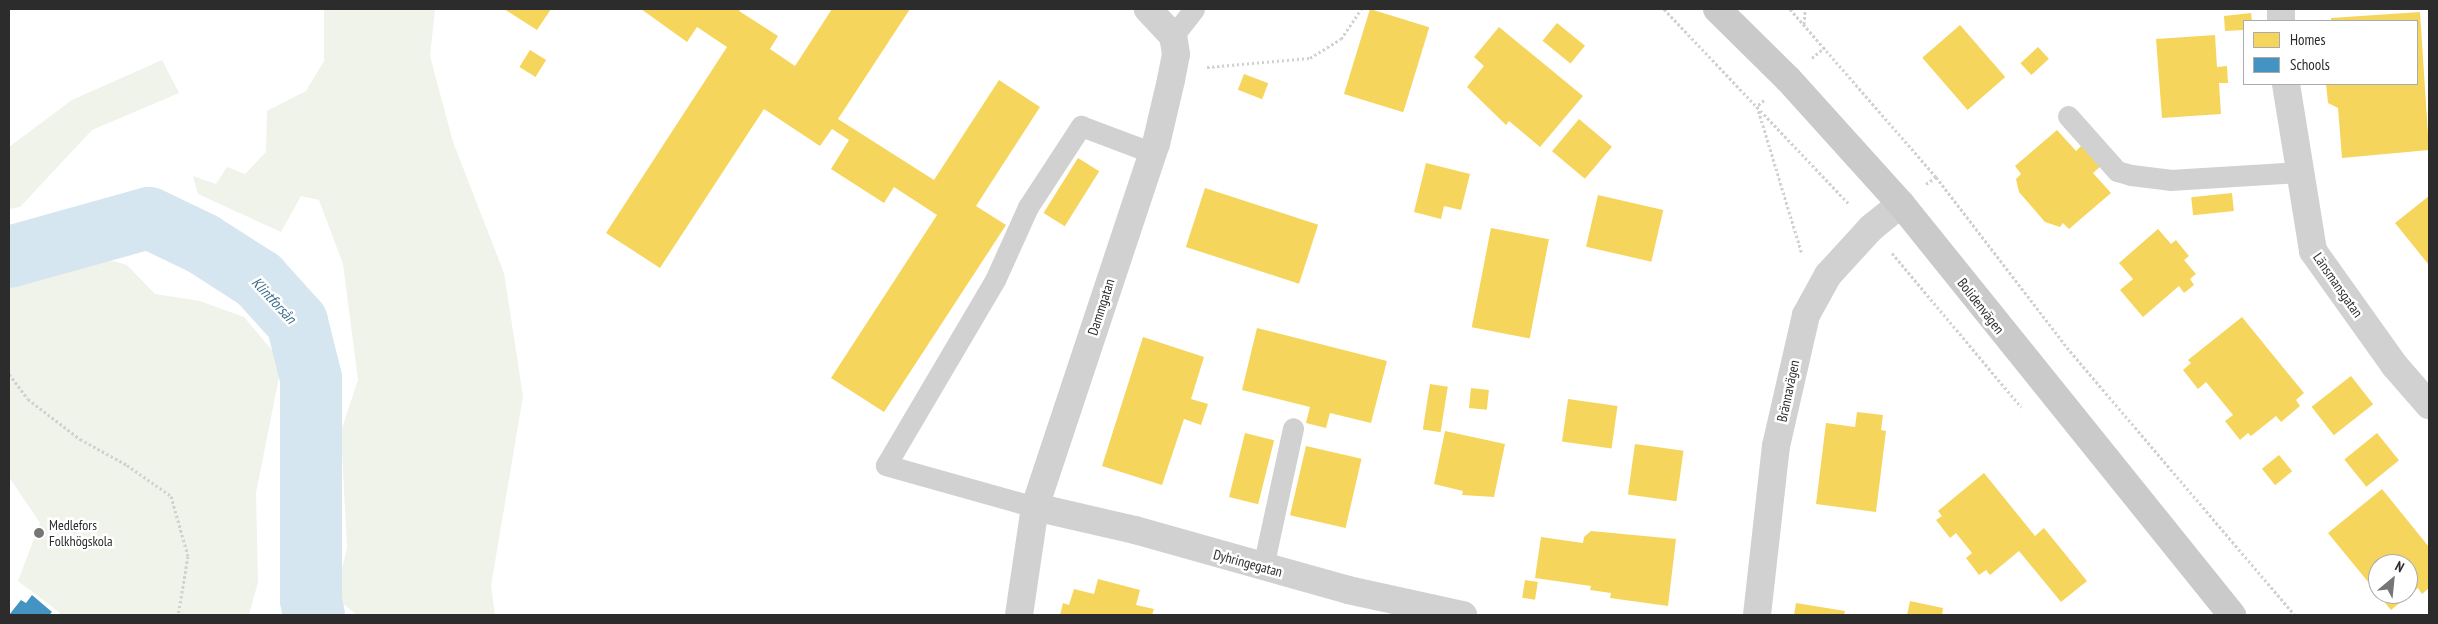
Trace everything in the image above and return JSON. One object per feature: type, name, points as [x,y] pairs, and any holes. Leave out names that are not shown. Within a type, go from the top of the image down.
[{"type":"main road","name":"Bolidenvägen","points":[[1717,9],[1788,80],[1901,204],[2232,615]]},
{"type":"street","points":[[1148,9],[1173,36]]},
{"type":"street","name":"Dammgatan","points":[[1019,615],[1035,507],[1153,153],[1176,54],[1173,36]]},
{"type":"street","name":"Länsmansgatan","points":[[2286,85],[2313,251],[2395,366],[2429,405]]},
{"type":"street","name":"Brännavägen","points":[[1758,615],[1776,446],[1806,315],[1828,275],[1871,228],[1901,204]]},
{"type":"street","name":"Dyhringegatan","points":[[1035,507],[1135,530],[1263,567],[1462,615]]},
{"type":"lane","points":[[1173,36],[1194,9]]},
{"type":"lane","points":[[2068,116],[2117,171],[2170,180],[2300,172]]},
{"type":"lane","points":[[1035,507],[886,465],[995,280],[1028,207],[1081,126],[1153,153]]},
{"type":"lane","points":[[1263,567],[1293,428]]},
{"type":"path","points":[[1171,80],[1206,67],[1310,58],[1341,39],[1361,9]]},
{"type":"path","points":[[1664,9],[1839,192]]},
{"type":"path","points":[[1790,9],[1936,177],[2094,380],[2295,615]]},
{"type":"path","points":[[1804,24],[1805,9]]},
{"type":"path","points":[[9,374],[28,399],[80,439],[128,465],[171,496],[188,556],[178,615]]},
{"type":"shaded area","points":[[324,9],[435,9],[430,56],[453,142],[504,273],[523,396],[491,586],[495,615],[357,615],[335,597],[347,548],[341,431],[358,380],[343,264],[319,200],[301,196],[281,232],[198,194],[193,176],[216,184],[227,167],[245,174],[266,152],[267,111],[306,91],[324,61]]},
{"type":"shaded area","points":[[162,60],[179,93],[92,130],[20,207],[9,209],[9,147],[72,100]]},
{"type":"shaded area","points":[[88,254],[127,265],[155,294],[200,301],[244,317],[282,362],[256,493],[258,582],[249,615],[59,615],[60,613],[18,581],[40,523],[9,477],[9,280]]},
{"type":"building: Homes","points":[[504,9],[551,9],[537,30]]},
{"type":"building: Homes","points":[[641,9],[741,9],[739,11],[778,36],[770,49],[795,66],[832,9],[910,9],[838,119],[934,180],[999,80],[1040,107],[976,206],[1006,225],[884,412],[831,378],[937,215],[894,187],[884,203],[831,169],[849,140],[832,129],[820,146],[764,109],[660,268],[606,233],[727,47],[697,27],[687,42]]},
{"type":"building: Homes","points":[[1370,9],[1429,27],[1403,112],[1344,94]]},
{"type":"building: Homes","points":[[2420,12],[2429,150],[2342,158],[2338,108],[2328,103],[2326,85],[2418,85],[2418,20],[2331,20],[2331,18]]},
{"type":"building: Homes","points":[[2251,13],[2252,20],[2243,20],[2243,30],[2225,31],[2224,16]]},
{"type":"building: Homes","points":[[1557,23],[1585,46],[1571,64],[1543,41]]},
{"type":"building: Homes","points":[[1960,25],[2005,77],[1968,110],[1922,58]]},
{"type":"building: Homes","points":[[1499,27],[1583,96],[1540,147],[1509,121],[1506,125],[1467,87],[1484,66],[1474,57]]},
{"type":"building: Homes","points":[[2215,35],[2217,67],[2227,66],[2228,83],[2219,83],[2221,114],[2162,118],[2156,39]]},
{"type":"building: Homes","points":[[2038,47],[2049,59],[2031,75],[2020,63]]},
{"type":"building: Homes","points":[[530,50],[546,60],[536,77],[519,67]]},
{"type":"building: Homes","points":[[1244,74],[1268,83],[1262,99],[1238,90]]},
{"type":"building: Homes","points":[[1579,119],[1612,147],[1585,179],[1552,151]]},
{"type":"building: Homes","points":[[2057,130],[2076,151],[2083,144],[2102,165],[2093,173],[2111,193],[2069,229],[2063,223],[2060,227],[2045,222],[2019,192],[2016,179],[2021,174],[2015,166]]},
{"type":"building: Homes","points":[[1078,158],[1099,171],[1065,226],[1044,213]]},
{"type":"building: Homes","points":[[1426,163],[1470,174],[1461,210],[1444,206],[1441,219],[1414,212]]},
{"type":"building: Homes","points":[[1205,188],[1318,225],[1299,284],[1186,247]]},
{"type":"building: Homes","points":[[2232,193],[2234,211],[2193,215],[2191,197]]},
{"type":"building: Homes","points":[[1598,195],[1663,210],[1651,262],[1586,247]]},
{"type":"building: Homes","points":[[2429,196],[2429,265],[2395,223]]},
{"type":"building: Homes","points":[[1491,228],[1549,239],[1530,338],[1472,327]]},
{"type":"building: Homes","points":[[2158,229],[2171,244],[2176,240],[2189,256],[2184,260],[2196,274],[2190,279],[2194,285],[2184,293],[2179,286],[2143,317],[2120,290],[2133,279],[2119,263]]},
{"type":"building: Homes","points":[[2242,317],[2304,393],[2296,400],[2300,406],[2281,422],[2276,416],[2251,436],[2248,433],[2240,440],[2225,421],[2233,415],[2206,382],[2198,389],[2183,370],[2191,363],[2188,360]]},
{"type":"building: Homes","points":[[1257,328],[1387,361],[1371,423],[1330,413],[1326,428],[1306,423],[1310,407],[1242,390]]},
{"type":"building: Homes","points":[[1143,337],[1204,357],[1191,399],[1208,404],[1201,425],[1184,419],[1162,485],[1102,466]]},
{"type":"building: Homes","points":[[2351,376],[2373,404],[2334,435],[2312,407]]},
{"type":"building: Homes","points":[[1430,384],[1448,387],[1441,432],[1423,429]]},
{"type":"building: Homes","points":[[1471,388],[1489,390],[1487,410],[1469,408]]},
{"type":"building: Homes","points":[[1568,399],[1618,406],[1612,449],[1562,442]]},
{"type":"building: Homes","points":[[1857,412],[1883,415],[1881,430],[1886,431],[1876,512],[1816,504],[1826,423],[1855,427]]},
{"type":"building: Homes","points":[[1445,431],[1505,444],[1494,497],[1462,495],[1463,491],[1434,484]]},
{"type":"building: Homes","points":[[1245,433],[1274,440],[1258,504],[1229,497]]},
{"type":"building: Homes","points":[[2377,433],[2399,460],[2366,487],[2344,459]]},
{"type":"building: Homes","points":[[1635,444],[1684,451],[1676,501],[1628,495]]},
{"type":"building: Homes","points":[[1306,446],[1362,459],[1346,528],[1290,515]]},
{"type":"building: Homes","points":[[2279,455],[2292,471],[2275,485],[2262,469]]},
{"type":"building: Homes","points":[[1984,473],[2035,536],[2044,528],[2087,581],[2061,602],[2019,551],[1990,575],[1986,570],[1979,575],[1966,558],[1972,553],[1956,533],[1950,538],[1936,520],[1942,516],[1938,511]]},
{"type":"building: Homes","points":[[2382,489],[2429,547],[2429,588],[2422,594],[2418,588],[2418,554],[2368,554],[2368,582],[2328,533]]},
{"type":"building: Homes","points":[[1591,531],[1676,539],[1668,606],[1610,598],[1611,593],[1590,590],[1591,586],[1535,578],[1541,537],[1583,543],[1584,537]]},
{"type":"building: Homes","points":[[1098,579],[1140,590],[1136,605],[1154,609],[1152,615],[1060,615],[1063,603],[1069,605],[1074,589],[1094,594]]},
{"type":"building: Homes","points":[[1525,580],[1538,582],[1535,600],[1522,598]]},
{"type":"building: Homes","points":[[1910,601],[1943,608],[1942,615],[1907,615]]},
{"type":"building: Homes","points":[[1796,603],[1845,611],[1844,615],[1794,615]]},
{"type":"building: Homes","points":[[2386,604],[2398,604],[2391,610]]},
{"type":"building: Schools","points":[[32,595],[52,612],[49,615],[9,615],[21,600],[26,603]]},
{"type":"waterway","name":"Klintforsån","points":[[9,257],[149,218],[203,244],[259,280],[297,322],[311,378],[311,600],[314,615]]},
{"type":"place","name":"Medlefors Folkhögskola","points":[[39,533]]}]
